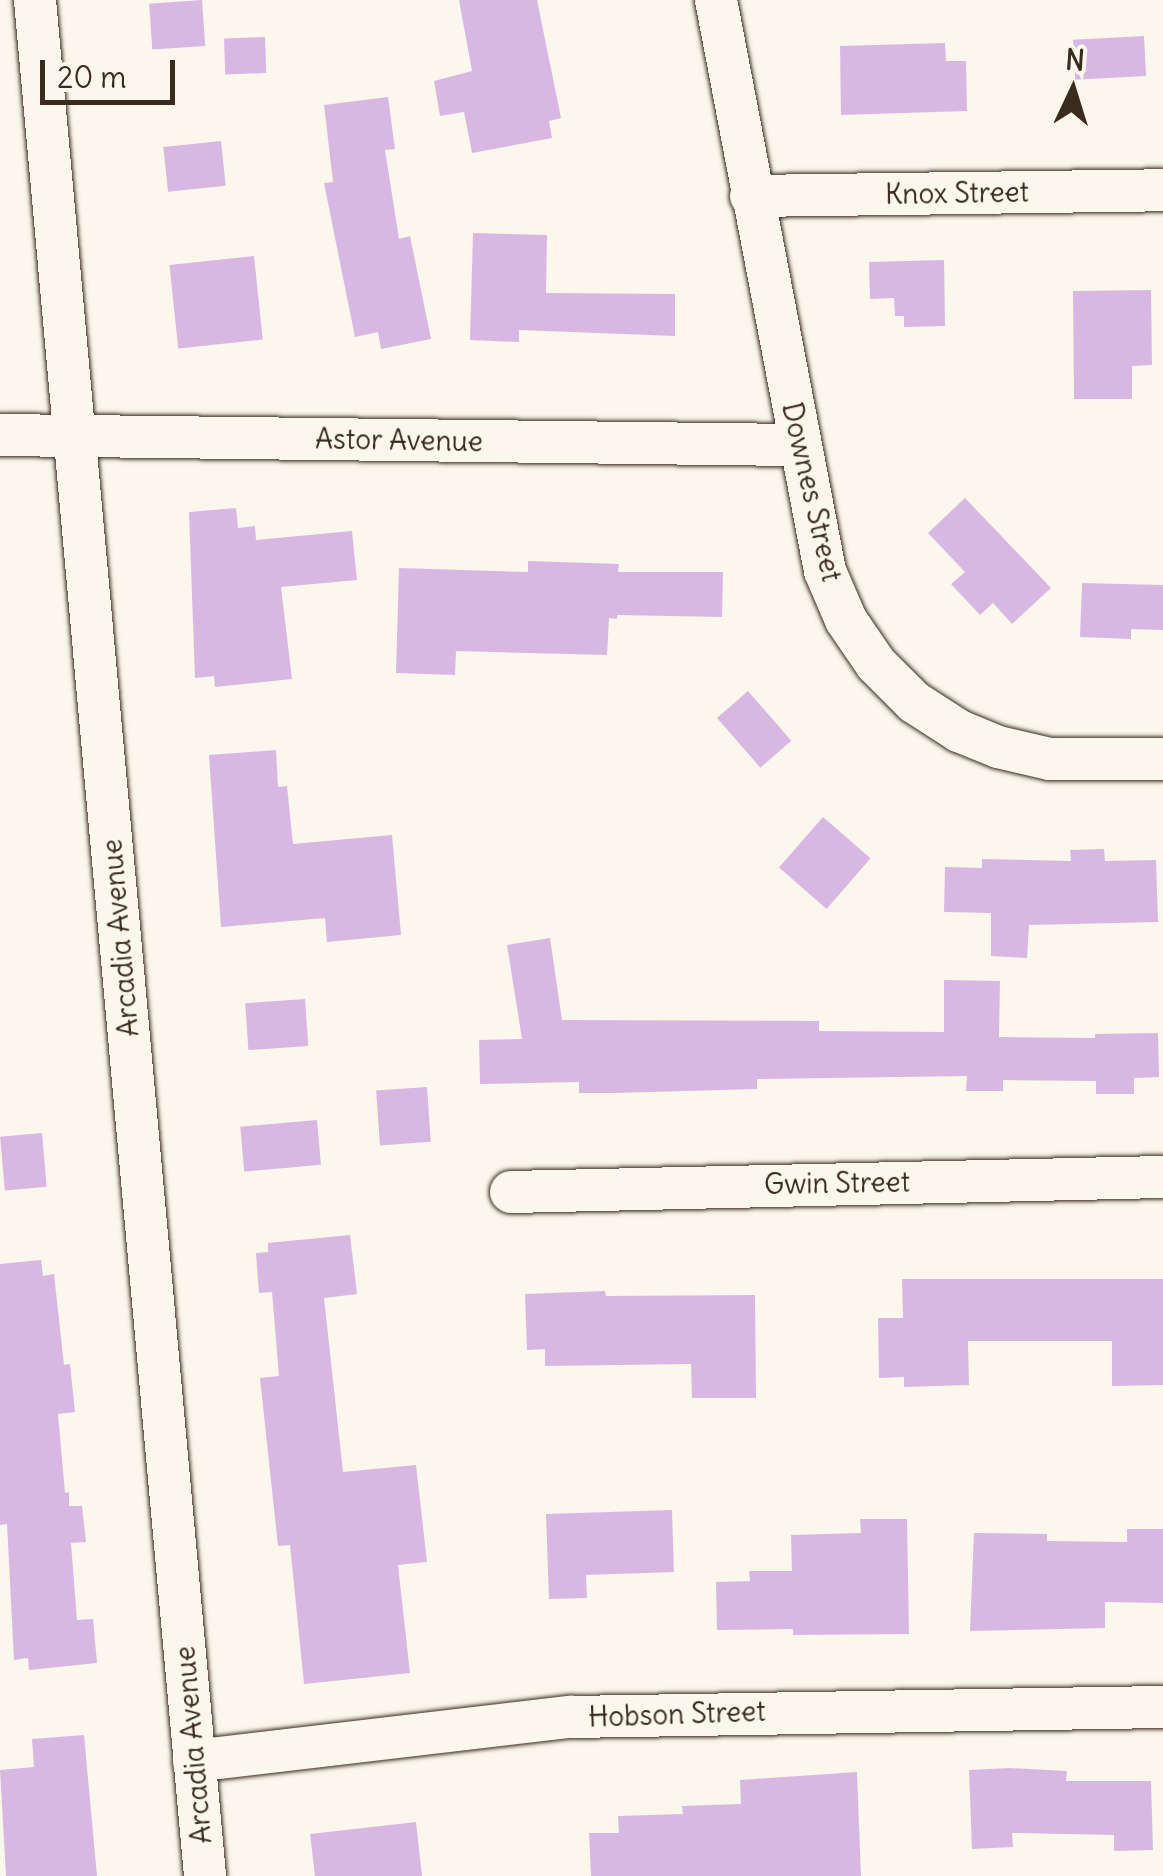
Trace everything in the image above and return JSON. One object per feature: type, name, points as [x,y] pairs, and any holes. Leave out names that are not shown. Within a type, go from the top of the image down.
[{"type":"street","name":"Arcadia Avenue","points":[[35,0],[205,1876]]},
{"type":"street","name":"Downes Street","points":[[716,0],[825,571],[846,620],[876,664],[914,702],[959,731],[1033,755],[1082,760],[1163,759]]},
{"type":"street","name":"Knox Street","points":[[751,196],[1163,190]]},
{"type":"street","name":"Astor Avenue","points":[[0,435],[799,445]]},
{"type":"street","name":"Gwin Street","points":[[512,1192],[1163,1177]]},
{"type":"street","name":"Hobson Street","points":[[194,1760],[571,1717],[1163,1707]]},
{"type":"building","points":[[202,0],[205,46],[152,50],[149,4]]},
{"type":"building","points":[[459,0],[537,0],[561,118],[549,121],[552,138],[472,153],[464,112],[440,116],[434,81],[472,71]]},
{"type":"building","points":[[1144,36],[1146,76],[1075,80],[1073,40]]},
{"type":"building","points":[[265,37],[266,73],[225,74],[224,38]]},
{"type":"building","points":[[945,43],[946,61],[966,61],[967,111],[841,115],[840,46]]},
{"type":"building","points":[[388,97],[395,149],[385,150],[399,239],[410,236],[431,339],[381,349],[378,332],[355,337],[324,183],[333,182],[324,105]]},
{"type":"building","points":[[221,141],[226,186],[168,192],[163,147]]},
{"type":"building","points":[[473,233],[547,235],[546,293],[675,294],[675,336],[519,330],[519,342],[470,340]]},
{"type":"building","points":[[254,256],[263,340],[178,348],[169,265]]},
{"type":"building","points":[[944,260],[945,326],[904,327],[904,316],[895,316],[894,298],[870,299],[869,262]]},
{"type":"building","points":[[1151,290],[1152,365],[1132,366],[1132,399],[1074,399],[1073,291]]},
{"type":"building","points":[[965,498],[1051,588],[1012,624],[993,603],[980,615],[951,584],[965,572],[928,533]]},
{"type":"building","points":[[236,508],[238,528],[255,526],[256,540],[352,531],[357,580],[281,587],[292,679],[215,687],[214,676],[195,678],[189,512]]},
{"type":"building","points":[[528,561],[619,564],[618,572],[723,572],[722,617],[617,615],[617,619],[609,618],[607,655],[456,651],[455,675],[396,673],[399,568],[528,572]]},
{"type":"building","points":[[1082,583],[1163,585],[1163,630],[1131,629],[1131,639],[1080,637]]},
{"type":"building","points":[[748,691],[791,741],[760,768],[717,718]]},
{"type":"building","points":[[276,750],[278,787],[287,786],[293,844],[392,835],[401,935],[327,942],[325,918],[221,927],[209,755]]},
{"type":"building","points":[[823,817],[871,858],[827,909],[779,868]]},
{"type":"building","points":[[1104,849],[1105,861],[1156,860],[1158,922],[1029,925],[1027,958],[991,956],[991,913],[944,912],[945,867],[982,868],[982,859],[1071,861],[1070,850]]},
{"type":"building","points":[[550,938],[562,1020],[819,1021],[819,1031],[944,1032],[944,980],[1000,981],[999,1037],[1095,1038],[1095,1034],[1158,1033],[1159,1077],[1134,1078],[1134,1094],[1096,1094],[1096,1081],[1003,1080],[1003,1091],[966,1091],[967,1076],[757,1079],[757,1089],[614,1093],[579,1093],[579,1082],[480,1084],[479,1040],[522,1039],[507,945]]},
{"type":"building","points":[[305,999],[308,1046],[248,1050],[245,1003]]},
{"type":"building","points":[[427,1087],[431,1142],[380,1145],[376,1091]]},
{"type":"building","points":[[317,1120],[321,1165],[244,1172],[240,1127]]},
{"type":"building","points":[[42,1133],[47,1187],[5,1190],[0,1137]]},
{"type":"building","points":[[350,1235],[357,1294],[324,1298],[343,1472],[416,1465],[427,1562],[398,1565],[410,1673],[304,1684],[290,1545],[278,1546],[260,1378],[279,1376],[272,1292],[259,1293],[256,1253],[268,1252],[268,1243]]},
{"type":"building","points":[[41,1260],[43,1276],[54,1274],[64,1365],[70,1364],[75,1412],[58,1414],[65,1493],[69,1492],[69,1506],[82,1506],[86,1542],[71,1543],[77,1620],[93,1619],[97,1663],[29,1670],[28,1658],[14,1660],[7,1524],[0,1525],[0,1264]]},
{"type":"building","points":[[902,1279],[1163,1279],[1163,1385],[1112,1386],[1112,1341],[968,1341],[969,1385],[904,1387],[904,1377],[879,1378],[878,1318],[903,1318]]},
{"type":"building","points":[[605,1291],[606,1296],[755,1295],[756,1398],[692,1398],[691,1364],[545,1366],[545,1349],[527,1350],[525,1294]]},
{"type":"building","points":[[672,1510],[674,1572],[586,1575],[587,1598],[549,1599],[546,1514]]},
{"type":"building","points":[[860,1519],[907,1519],[909,1634],[793,1635],[793,1629],[717,1630],[716,1582],[750,1581],[749,1571],[792,1571],[791,1535],[861,1533]]},
{"type":"building","points":[[1127,1529],[1163,1529],[1163,1603],[1105,1602],[1105,1628],[970,1631],[974,1533],[1047,1534],[1047,1541],[1127,1542]]},
{"type":"building","points":[[84,1735],[97,1876],[6,1876],[0,1770],[34,1767],[32,1739]]},
{"type":"building","points":[[969,1770],[1067,1771],[1066,1781],[1151,1781],[1153,1850],[1114,1851],[1114,1835],[1012,1833],[1013,1847],[972,1849]]},
{"type":"building","points":[[857,1772],[861,1876],[591,1876],[589,1833],[619,1833],[618,1816],[683,1814],[682,1806],[741,1804],[740,1780]]},
{"type":"building","points":[[416,1822],[422,1876],[315,1876],[310,1834]]}]
